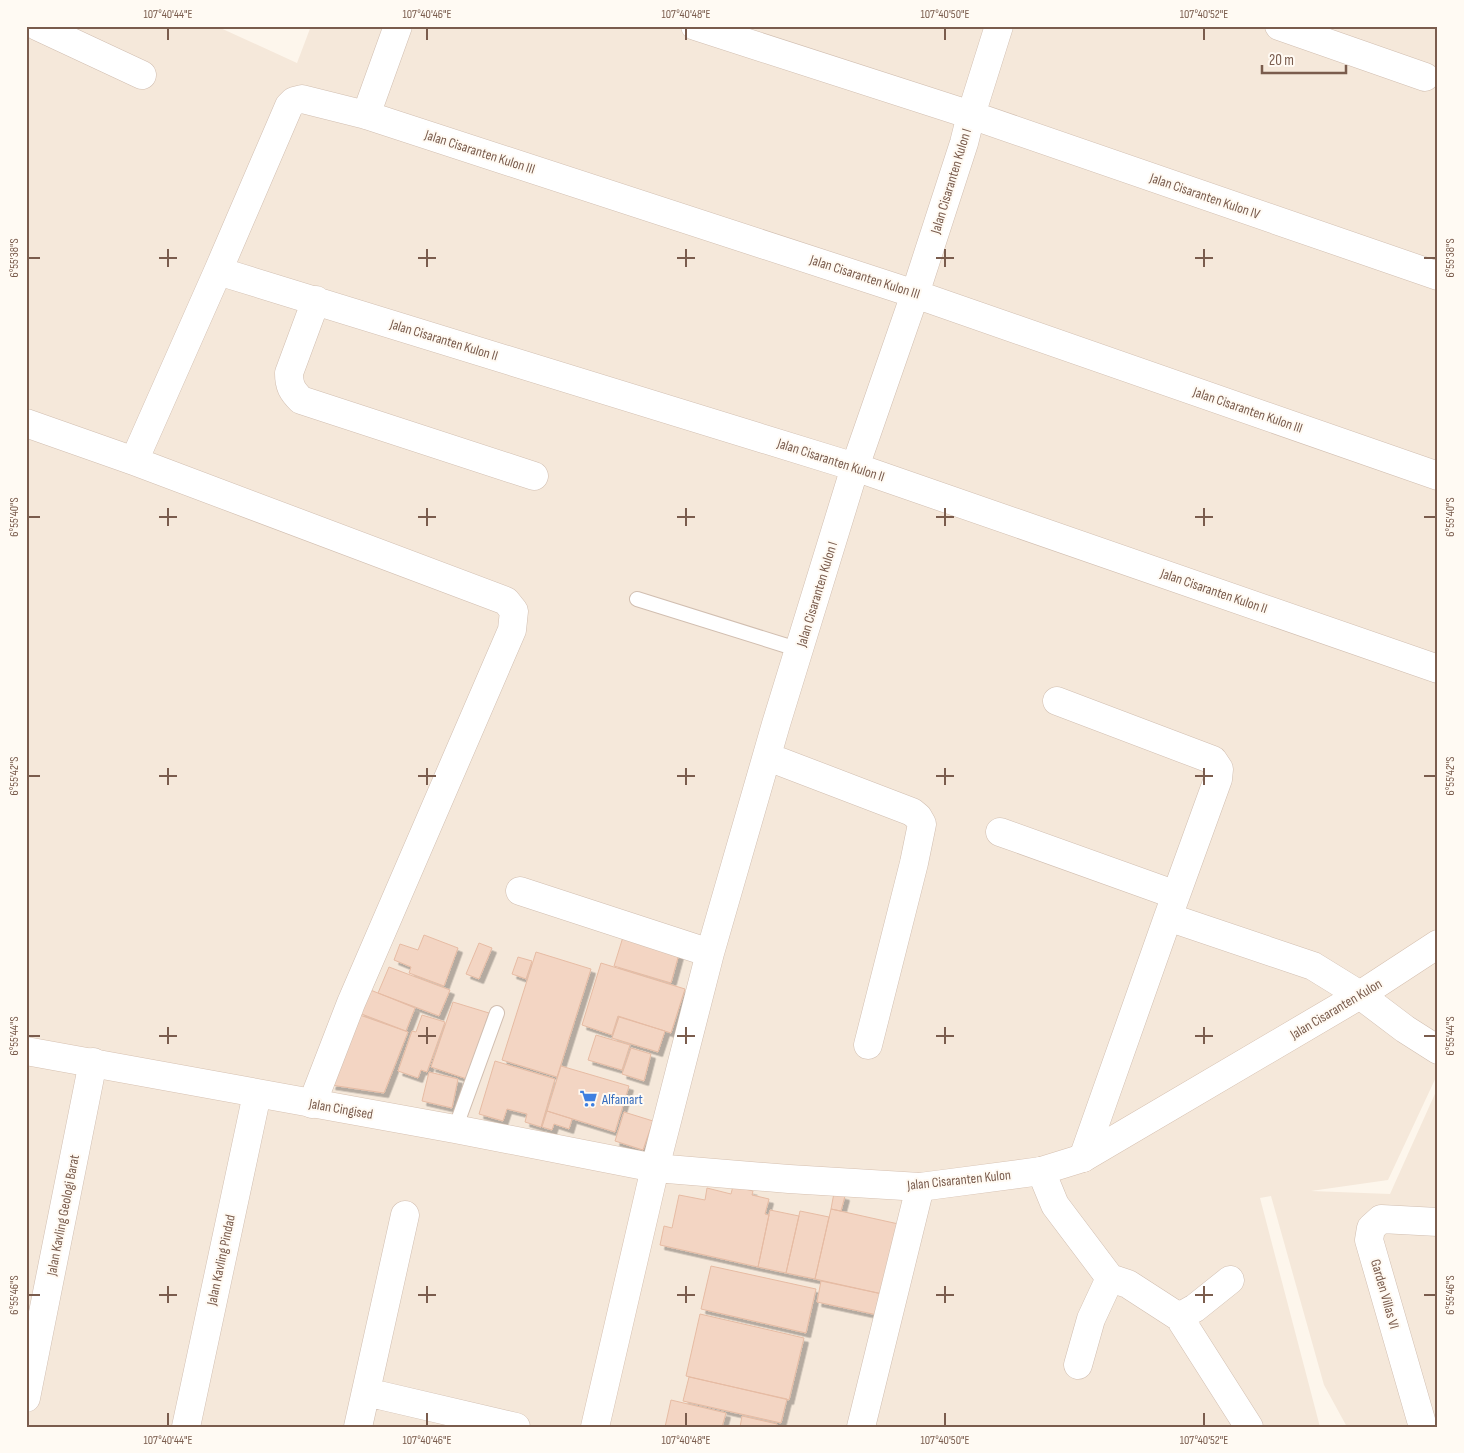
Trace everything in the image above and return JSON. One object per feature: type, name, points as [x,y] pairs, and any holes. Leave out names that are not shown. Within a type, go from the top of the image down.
[{"type":"street","points":[[37,26],[142,74]]},
{"type":"street","points":[[366,115],[398,26]]},
{"type":"street","name":"Jalan Cisaranten Kulon IV","points":[[696,26],[971,115],[1438,276]]},
{"type":"street","name":"Jalan Cisaranten Kulon I","points":[[655,1168],[710,953],[776,724],[855,467],[915,294],[964,143],[999,26]]},
{"type":"street","points":[[1279,26],[1425,77]]},
{"type":"street","name":"Jalan Cisaranten Kulon III","points":[[218,271],[289,106],[294,101],[302,99],[366,115],[915,294],[1438,476]]},
{"type":"street","points":[[134,461],[218,271]]},
{"type":"street","name":"Jalan Cisaranten Kulon II","points":[[218,271],[855,467],[1438,669]]},
{"type":"street","points":[[316,300],[289,373],[289,384],[292,392],[301,400],[534,476]]},
{"type":"street","points":[[26,423],[134,461],[506,601],[514,611],[512,630],[351,1003],[312,1104]]},
{"type":"street","points":[[1057,701],[1213,760],[1219,769],[1218,779],[1083,1158]]},
{"type":"street","points":[[768,757],[912,812],[922,824],[914,864],[868,1045]]},
{"type":"street","points":[[1000,832],[1313,966],[1438,1050]]},
{"type":"street","points":[[520,891],[710,953]]},
{"type":"street","name":"Jalan Cisaranten Kulon","points":[[655,1168],[920,1187],[1041,1171],[1083,1158],[1360,996],[1438,944]]},
{"type":"street","name":"Jalan Cingised","points":[[26,1051],[455,1129],[655,1168]]},
{"type":"street","name":"Jalan Kavling Geologi Barat","points":[[26,1398],[92,1062]]},
{"type":"street","name":"Jalan Kavling Pindad","points":[[186,1427],[257,1094]]},
{"type":"street","points":[[595,1427],[655,1168]]},
{"type":"street","points":[[1041,1171],[1055,1205],[1110,1278],[1128,1284],[1179,1317],[1249,1427]]},
{"type":"street","points":[[862,1427],[920,1187]]},
{"type":"street","points":[[358,1427],[405,1215]]},
{"type":"street","name":"Garden Villas VI","points":[[1428,1424],[1370,1240],[1371,1228],[1381,1219],[1438,1222]]},
{"type":"street","points":[[1078,1365],[1091,1319],[1110,1278]]},
{"type":"street","points":[[1179,1317],[1195,1308],[1230,1280]]},
{"type":"street","points":[[366,1392],[516,1427]]},
{"type":"lane","points":[[637,599],[800,650]]},
{"type":"lane","points":[[455,1129],[497,1013]]},
{"type":"shaded area","points":[[26,26],[216,26],[297,63],[311,26],[1438,26],[1438,1073],[1388,1180],[1311,1191],[1390,1194],[1438,1087],[1438,1427],[1347,1427],[1324,1385],[1271,1196],[1260,1198],[1320,1427],[26,1427]]},
{"type":"building","points":[[424,935],[458,948],[444,986],[409,973],[411,967],[394,960],[400,944],[418,950]]},
{"type":"building","points":[[623,937],[679,954],[671,983],[614,966]]},
{"type":"building","points":[[479,943],[492,948],[479,979],[466,974]]},
{"type":"building","points":[[536,952],[591,969],[557,1077],[502,1060]]},
{"type":"building","points":[[518,957],[532,961],[526,979],[512,974]]},
{"type":"building","points":[[601,963],[685,989],[671,1033],[618,1016],[612,1035],[582,1025]]},
{"type":"building","points":[[389,967],[450,990],[439,1016],[378,993]]},
{"type":"building","points":[[368,989],[415,1008],[406,1031],[359,1013]]},
{"type":"building","points":[[453,1002],[489,1013],[467,1079],[431,1067]]},
{"type":"building","points":[[357,1014],[408,1032],[384,1093],[331,1085]]},
{"type":"building","points":[[422,1015],[445,1022],[427,1072],[421,1070],[418,1078],[398,1071],[412,1031],[416,1032]]},
{"type":"building","points":[[619,1017],[665,1031],[658,1052],[612,1038]]},
{"type":"building","points":[[596,1035],[630,1045],[622,1070],[588,1060]]},
{"type":"building","points":[[631,1048],[651,1054],[644,1081],[622,1074]]},
{"type":"building","points":[[495,1061],[555,1079],[541,1127],[525,1122],[527,1114],[507,1109],[503,1121],[479,1114]]},
{"type":"building","name":"Alfamart","points":[[561,1066],[629,1086],[615,1132],[547,1111]]},
{"type":"building","points":[[429,1072],[458,1079],[452,1108],[422,1101]]},
{"type":"building","points":[[547,1111],[572,1119],[569,1129],[554,1124],[552,1130],[542,1127]]},
{"type":"building","points":[[624,1112],[653,1121],[643,1150],[615,1141]]},
{"type":"building","points":[[733,1186],[753,1191],[752,1195],[769,1199],[765,1214],[769,1215],[758,1267],[660,1245],[664,1226],[672,1228],[679,1195],[705,1200],[707,1188],[731,1194]]},
{"type":"building","points":[[834,1193],[845,1196],[841,1211],[831,1209]]},
{"type":"building","points":[[831,1209],[903,1225],[887,1295],[815,1279]]},
{"type":"building","points":[[770,1210],[799,1216],[786,1273],[758,1267]]},
{"type":"building","points":[[800,1211],[829,1217],[815,1279],[786,1273]]},
{"type":"building","points":[[711,1266],[816,1289],[806,1333],[701,1309]]},
{"type":"building","points":[[821,1281],[887,1295],[882,1316],[817,1302]]},
{"type":"building","points":[[700,1314],[804,1338],[789,1400],[686,1376]]},
{"type":"building","points":[[689,1377],[787,1399],[781,1423],[683,1401]]},
{"type":"building","points":[[671,1400],[726,1413],[722,1427],[665,1427]]},
{"type":"building","points":[[742,1416],[777,1424],[777,1427],[740,1427]]},
{"type":"place","name":"Alfamart","points":[[588,1099]]}]
